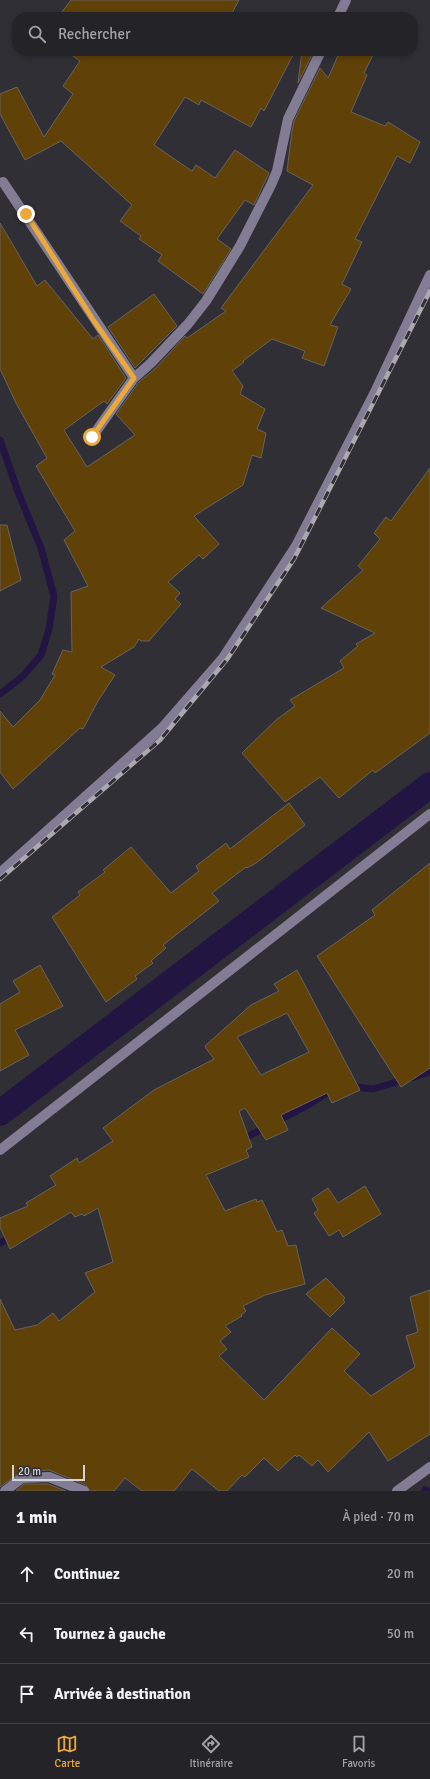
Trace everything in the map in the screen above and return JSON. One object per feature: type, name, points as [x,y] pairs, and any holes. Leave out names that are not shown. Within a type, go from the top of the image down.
[{"type":"street","points":[[340,12],[346,0]]},
{"type":"street","points":[[92,437],[134,378],[151,363],[188,324],[206,301],[240,246],[277,171],[288,119],[319,56]]},
{"type":"street","points":[[3,182],[134,378]]},
{"type":"street","points":[[0,873],[162,728],[223,658],[296,546],[376,390],[430,275]]},
{"type":"street","points":[[0,1150],[430,814]]},
{"type":"street","points":[[397,1491],[430,1468]]},
{"type":"street","points":[[5,1491],[22,1478],[49,1477],[84,1491]]},
{"type":"building","points":[[71,0],[239,0],[233,12],[62,12]]},
{"type":"building","points":[[73,56],[292,56],[264,111],[261,108],[251,127],[201,100],[199,105],[185,97],[154,145],[192,171],[196,165],[215,178],[235,150],[269,173],[254,205],[245,200],[217,239],[231,249],[203,294],[158,261],[162,255],[139,239],[141,236],[120,221],[132,205],[61,141],[25,160],[0,114],[0,94],[17,87],[44,137],[73,94],[63,86],[80,61]]},
{"type":"building","points":[[301,56],[310,56],[311,57],[298,83]]},
{"type":"building","points":[[338,56],[372,56],[364,73],[367,75],[351,112],[385,126],[388,122],[420,142],[410,163],[397,156],[355,239],[362,242],[342,284],[351,289],[330,325],[338,327],[324,366],[302,358],[305,351],[272,339],[232,371],[243,386],[240,394],[265,409],[257,429],[266,433],[261,458],[252,455],[243,485],[194,516],[219,544],[203,559],[199,555],[168,582],[180,593],[175,599],[181,604],[149,641],[141,641],[139,639],[134,647],[101,667],[115,675],[98,701],[83,729],[80,728],[13,789],[0,772],[0,711],[13,727],[40,700],[55,675],[52,674],[63,650],[72,652],[71,592],[88,586],[64,540],[75,531],[36,466],[47,458],[16,403],[0,369],[0,223],[37,286],[45,280],[93,339],[98,335],[126,378],[107,404],[104,401],[64,430],[87,467],[135,435],[116,414],[139,382],[156,368],[185,336],[187,338],[226,311],[221,308],[313,185],[287,171],[292,131],[294,121],[320,68],[328,78]]},
{"type":"building","points":[[154,294],[177,326],[135,368],[108,327]]},
{"type":"building","points":[[430,468],[430,733],[375,773],[373,770],[339,798],[320,777],[285,802],[242,753],[276,720],[295,706],[290,700],[344,668],[340,661],[358,646],[356,644],[375,633],[321,608],[363,570],[358,566],[380,539],[374,533],[386,517],[391,521]]},
{"type":"building","points":[[0,525],[7,525],[21,580],[0,591]]},
{"type":"building","points":[[289,803],[305,825],[256,863],[247,868],[246,867],[212,893],[219,901],[163,945],[166,948],[151,961],[153,963],[135,976],[137,979],[106,1002],[52,917],[80,895],[78,892],[105,872],[103,870],[131,847],[171,893],[199,871],[196,866],[226,843],[230,849]]},
{"type":"building","points":[[430,863],[430,1068],[401,1087],[317,956],[375,915],[372,910]]},
{"type":"building","points":[[40,965],[63,1006],[15,1030],[29,1055],[0,1071],[0,1004],[20,992],[13,981]]},
{"type":"building","points":[[297,970],[360,1090],[332,1103],[327,1093],[281,1115],[288,1130],[266,1140],[245,1108],[239,1111],[252,1147],[246,1150],[249,1157],[206,1175],[225,1211],[256,1199],[257,1202],[262,1200],[277,1232],[282,1230],[288,1246],[296,1245],[305,1284],[265,1295],[243,1306],[246,1311],[241,1315],[242,1316],[225,1326],[231,1332],[220,1341],[227,1349],[219,1356],[264,1400],[332,1328],[360,1354],[344,1371],[371,1396],[415,1367],[406,1336],[418,1332],[410,1297],[430,1290],[430,1434],[388,1461],[369,1432],[328,1472],[318,1460],[312,1466],[299,1455],[297,1457],[295,1455],[278,1471],[264,1458],[245,1477],[242,1475],[227,1491],[219,1491],[192,1469],[174,1491],[142,1491],[125,1478],[114,1491],[90,1491],[86,1485],[49,1470],[21,1472],[0,1487],[0,1299],[15,1330],[37,1325],[53,1313],[59,1321],[95,1292],[85,1273],[113,1262],[98,1208],[84,1216],[82,1214],[75,1217],[71,1212],[10,1249],[0,1227],[0,1218],[28,1206],[26,1203],[56,1185],[50,1176],[77,1158],[79,1163],[113,1141],[103,1128],[154,1090],[214,1059],[205,1047],[206,1045],[251,1005],[279,991],[274,984]],"holes":[[[287,1013],[309,1052],[261,1075],[237,1037]]]},
{"type":"building","points":[[365,1186],[381,1214],[343,1237],[339,1230],[329,1236],[314,1213],[318,1210],[312,1199],[328,1188],[338,1203]]},
{"type":"building","points":[[326,1278],[345,1298],[343,1300],[345,1302],[330,1317],[306,1294]]},
{"type":"building","points":[[24,1484],[48,1484],[66,1491],[16,1491]]},
{"type":"waterway","points":[[0,440],[18,492],[41,548],[54,596],[49,629],[41,655],[23,676],[0,694]]},
{"type":"waterway","points":[[0,1113],[430,785]]},
{"type":"waterway","points":[[349,1086],[373,1089],[430,1072]]},
{"type":"waterway","points":[[241,1140],[308,1105],[333,1089]]},
{"type":"waterway","points":[[0,1243],[14,1236]]},
{"type":"railway","points":[[0,879],[160,740],[228,658],[294,559],[430,291]]},
{"type":"route","points":[[26,214],[94,321],[134,378],[92,437]]}]
